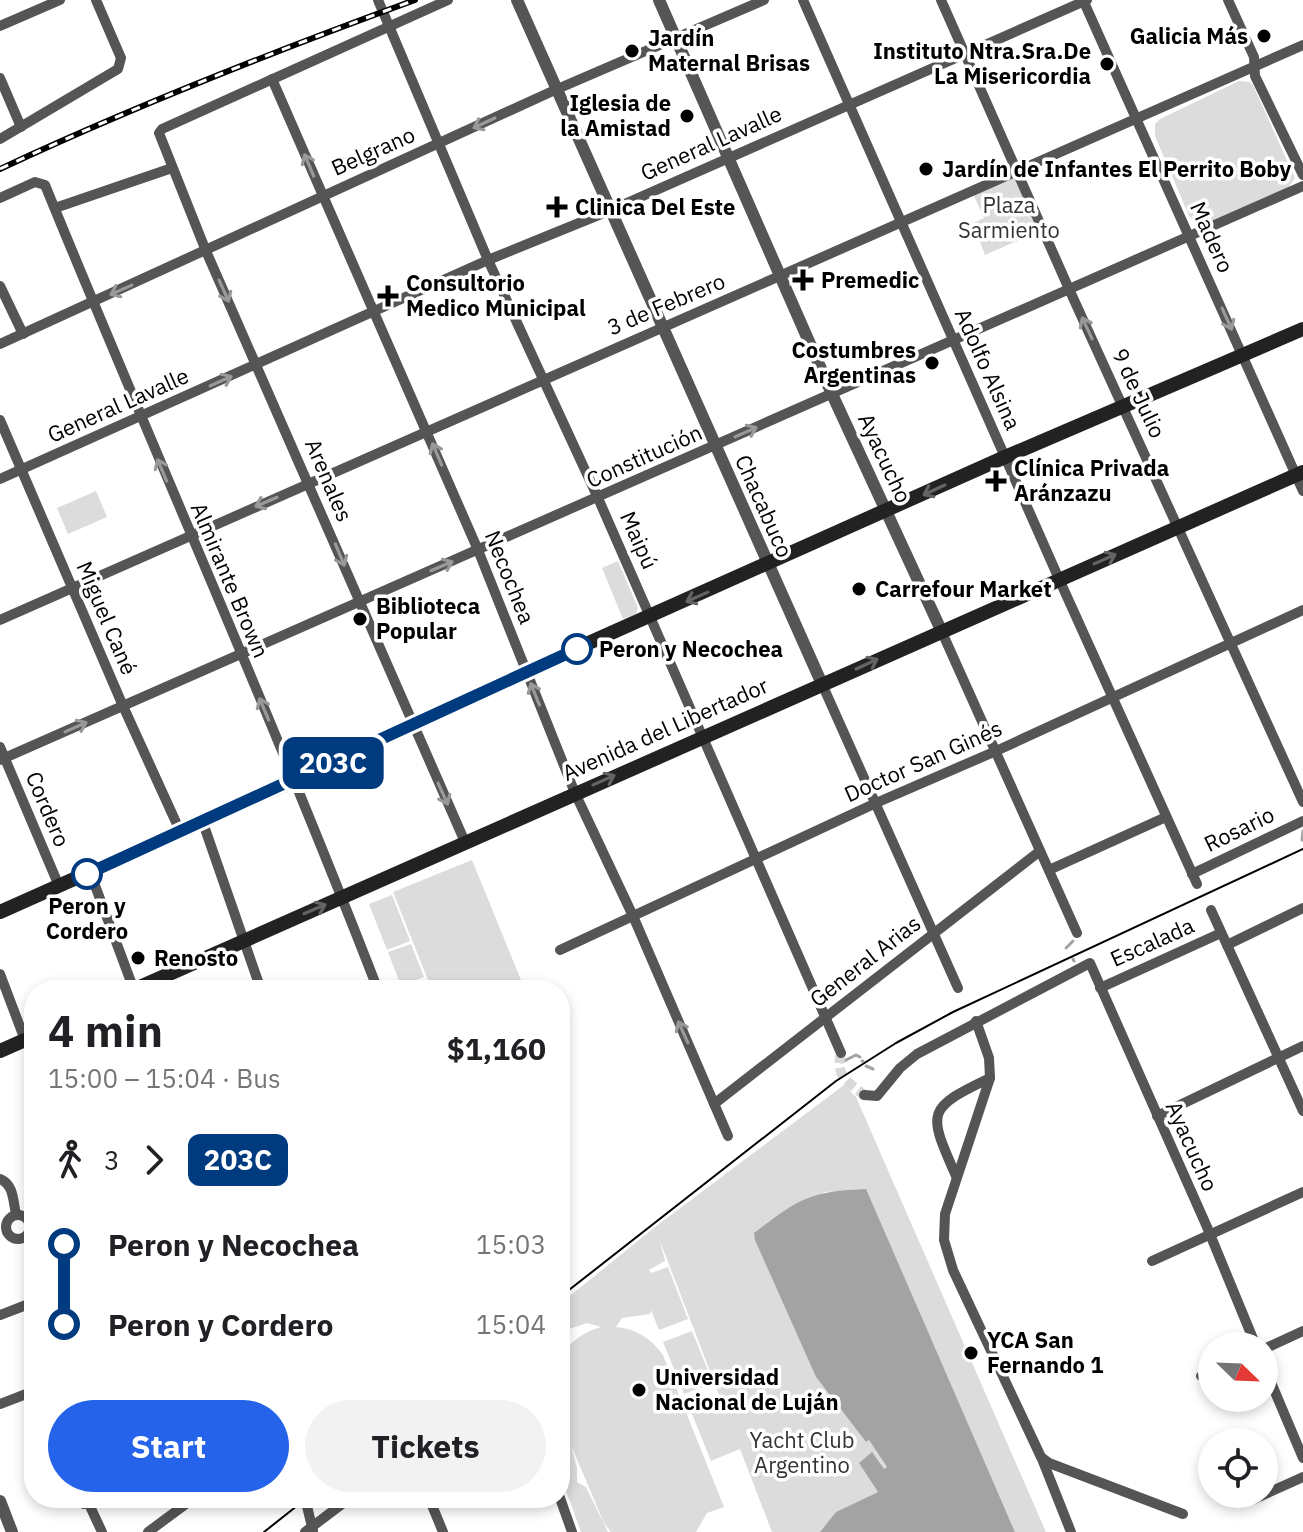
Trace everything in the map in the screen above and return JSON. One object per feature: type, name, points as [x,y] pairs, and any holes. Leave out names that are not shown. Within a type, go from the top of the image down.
[{"type":"main road","points":[[0,912],[294,781],[526,671],[1005,457],[1303,329]]},
{"type":"main road","name":"Avenida del Libertador","points":[[156,980],[1300,473]]},
{"type":"main road","points":[[0,1051],[24,1041]]},
{"type":"street","points":[[0,26],[60,0]]},
{"type":"street","points":[[0,139],[121,65],[121,58],[96,0]]},
{"type":"street","name":"Maipú","points":[[378,0],[488,260],[651,617],[841,1053]]},
{"type":"street","points":[[272,79],[448,0]]},
{"type":"street","name":"Chacabuco","points":[[519,0],[555,90],[958,988]]},
{"type":"street","name":"Ayacucho","points":[[659,0],[832,394],[888,511],[1077,933]]},
{"type":"street","name":"Belgrano","points":[[0,344],[555,90],[764,0]]},
{"type":"street","name":"Adolfo Alsina","points":[[803,0],[1194,879]]},
{"type":"street","name":"9 de Julio","points":[[941,0],[1303,802]]},
{"type":"street","name":"General Lavalle","points":[[0,479],[488,260],[611,210],[1085,0]]},
{"type":"street","name":"Madero","points":[[1085,0],[1243,355],[1300,473],[1303,491]]},
{"type":"street","points":[[1228,0],[1254,57],[1255,76],[1303,175]]},
{"type":"street","name":"3 de Febrero","points":[[0,620],[1303,45]]},
{"type":"street","points":[[0,78],[21,127]]},
{"type":"street","name":"Arenales","points":[[272,79],[159,133],[206,251],[465,842]]},
{"type":"street","name":"Necochea","points":[[272,79],[478,550],[575,793],[633,916],[728,1136]]},
{"type":"street","points":[[55,208],[172,168]]},
{"type":"street","name":"Almirante Brown","points":[[0,198],[35,182],[45,185],[374,980]]},
{"type":"street","name":"Constitución","points":[[2,759],[1303,186]]},
{"type":"street","points":[[0,286],[23,334]]},
{"type":"street","name":"Miguel Cané","points":[[0,420],[180,831]]},
{"type":"street","name":"Doctor San Ginés","points":[[560,950],[1303,610]]},
{"type":"street","name":"Cordero","points":[[0,747],[2,759],[59,886]]},
{"type":"street","points":[[1049,870],[1166,817]]},
{"type":"street","points":[[202,820],[258,980]]},
{"type":"street","name":"Rosario","points":[[1194,879],[1303,821]]},
{"type":"street","name":"General Arias","points":[[714,1104],[1040,851]]},
{"type":"street","points":[[90,872],[130,980]]},
{"type":"street","name":"Escalada","points":[[1227,945],[1303,908]]},
{"type":"street","points":[[1211,910],[1303,1111]]},
{"type":"street","name":"Escalada","points":[[1100,988],[1221,933]]},
{"type":"street","name":"Ayacucho","points":[[1090,963],[1250,1332]]},
{"type":"street","name":"Escalada","points":[[864,1095],[877,1096],[900,1068],[917,1054],[1090,963]]},
{"type":"street","points":[[0,974],[24,1025]]},
{"type":"street","points":[[976,1021],[986,1046],[990,1078],[949,1197],[943,1228],[946,1251],[1041,1457],[1071,1532]]},
{"type":"street","points":[[1157,1116],[1303,1046]]},
{"type":"street","points":[[956,1176],[936,1128],[936,1115],[948,1099],[990,1078]]},
{"type":"street","points":[[0,1179],[7,1181],[10,1187],[16,1214]]},
{"type":"street","points":[[1152,1261],[1303,1192]]},
{"type":"street","points":[[0,1315],[24,1306]]},
{"type":"street","points":[[1278,1343],[1303,1331]]},
{"type":"street","points":[[0,1404],[24,1395]]},
{"type":"street","points":[[1278,1399],[1303,1458]]},
{"type":"street","points":[[1041,1457],[1049,1463],[1183,1514]]},
{"type":"street","points":[[1278,1488],[1303,1477]]},
{"type":"street","points":[[0,1501],[12,1532]]},
{"type":"street","points":[[93,1508],[102,1532]]},
{"type":"street","points":[[148,1532],[180,1508]]},
{"type":"street","points":[[307,1508],[310,1530],[338,1508]]},
{"type":"street","points":[[433,1508],[443,1532]]},
{"type":"street","points":[[564,1508],[572,1532]]},
{"type":"green space","points":[[1239,81],[1253,85],[1295,178],[1288,188],[1202,225],[1197,224],[1189,216],[1155,136],[1155,124]]},
{"type":"green space","name":"Plaza Sarmiento","points":[[1016,177],[1040,231],[985,255],[973,223],[984,218],[973,194]]},
{"type":"green space","points":[[96,491],[107,517],[68,534],[57,508]]},
{"type":"green space","points":[[618,561],[638,608],[636,614],[623,619],[602,568]]},
{"type":"green space","points":[[472,860],[521,980],[428,980],[393,892]]},
{"type":"green space","points":[[392,895],[410,941],[387,950],[369,904]]},
{"type":"green space","points":[[411,944],[424,977],[399,980],[388,952]]},
{"type":"green space","name":"Yacht Club Argentino","points":[[844,1085],[856,1097],[1046,1532],[1015,1532],[865,1189],[825,1192],[754,1234],[816,1377],[866,1442],[869,1440],[887,1467],[878,1492],[836,1512],[820,1532],[772,1532],[740,1449],[711,1461],[690,1409],[719,1397],[726,1413],[660,1241],[665,1261],[649,1270],[651,1273],[668,1267],[688,1319],[659,1330],[651,1310],[650,1314],[622,1318],[616,1327],[642,1335],[663,1355],[724,1507],[707,1513],[696,1532],[611,1532],[604,1523],[571,1445],[577,1482],[586,1487],[608,1532],[581,1532],[570,1502],[570,1345],[601,1327],[587,1323],[570,1329],[570,1296],[655,1227]]},
{"type":"green space","points":[[692,1331],[713,1383],[684,1394],[663,1342]]},
{"type":"shaded area","points":[[866,1189],[1015,1532],[820,1532],[836,1512],[878,1492],[859,1463],[872,1452],[884,1469],[887,1467],[869,1440],[866,1442],[816,1377],[754,1233],[805,1199],[830,1192]]},
{"type":"waterway","points":[[1302,840],[1303,831]]},
{"type":"waterway","points":[[1066,948],[1073,941]]},
{"type":"waterway","points":[[842,1062],[856,1055],[860,1057]]},
{"type":"waterway","points":[[866,1066],[873,1069]]},
{"type":"tunnel","points":[[841,1053],[841,1073],[864,1095]]},
{"type":"tram line","points":[[570,1289],[836,1081],[896,1043],[953,1012],[1303,849]]},
{"type":"tram line","points":[[264,1532],[294,1508]]},
{"type":"railway","points":[[0,169],[206,80],[415,0]]},
{"type":"bus line","name":"203C","points":[[87,874],[577,649]]},
{"type":"place","name":"Galicia Más","points":[[1264,36]]},
{"type":"place","name":"Jardín Maternal Brisas","points":[[632,51]]},
{"type":"place","name":"Instituto Ntra.Sra.De La Misericordia","points":[[1107,64]]},
{"type":"place","name":"Iglesia de la Amistad","points":[[687,116]]},
{"type":"place","name":"Jardín de Infantes El Perrito Boby","points":[[926,169]]},
{"type":"place","name":"Clinica Del Este","points":[[557,207]]},
{"type":"place","name":"Premedic","points":[[803,280]]},
{"type":"place","name":"Consultorio Medico Municipal","points":[[388,296]]},
{"type":"place","name":"Costumbres Argentinas","points":[[932,363]]},
{"type":"place","name":"Clínica Privada Aránzazu","points":[[996,481]]},
{"type":"place","name":"Carrefour Market","points":[[859,589]]},
{"type":"place","name":"Biblioteca Popular","points":[[360,619]]},
{"type":"place","name":"Peron y Necochea","points":[[577,649]]},
{"type":"place","name":"Peron y Cordero","points":[[87,874]]},
{"type":"place","name":"Renosto","points":[[138,958]]},
{"type":"place","name":"YCA San Fernando 1","points":[[971,1353]]},
{"type":"place","name":"Universidad Nacional de Luján","points":[[639,1390]]}]
